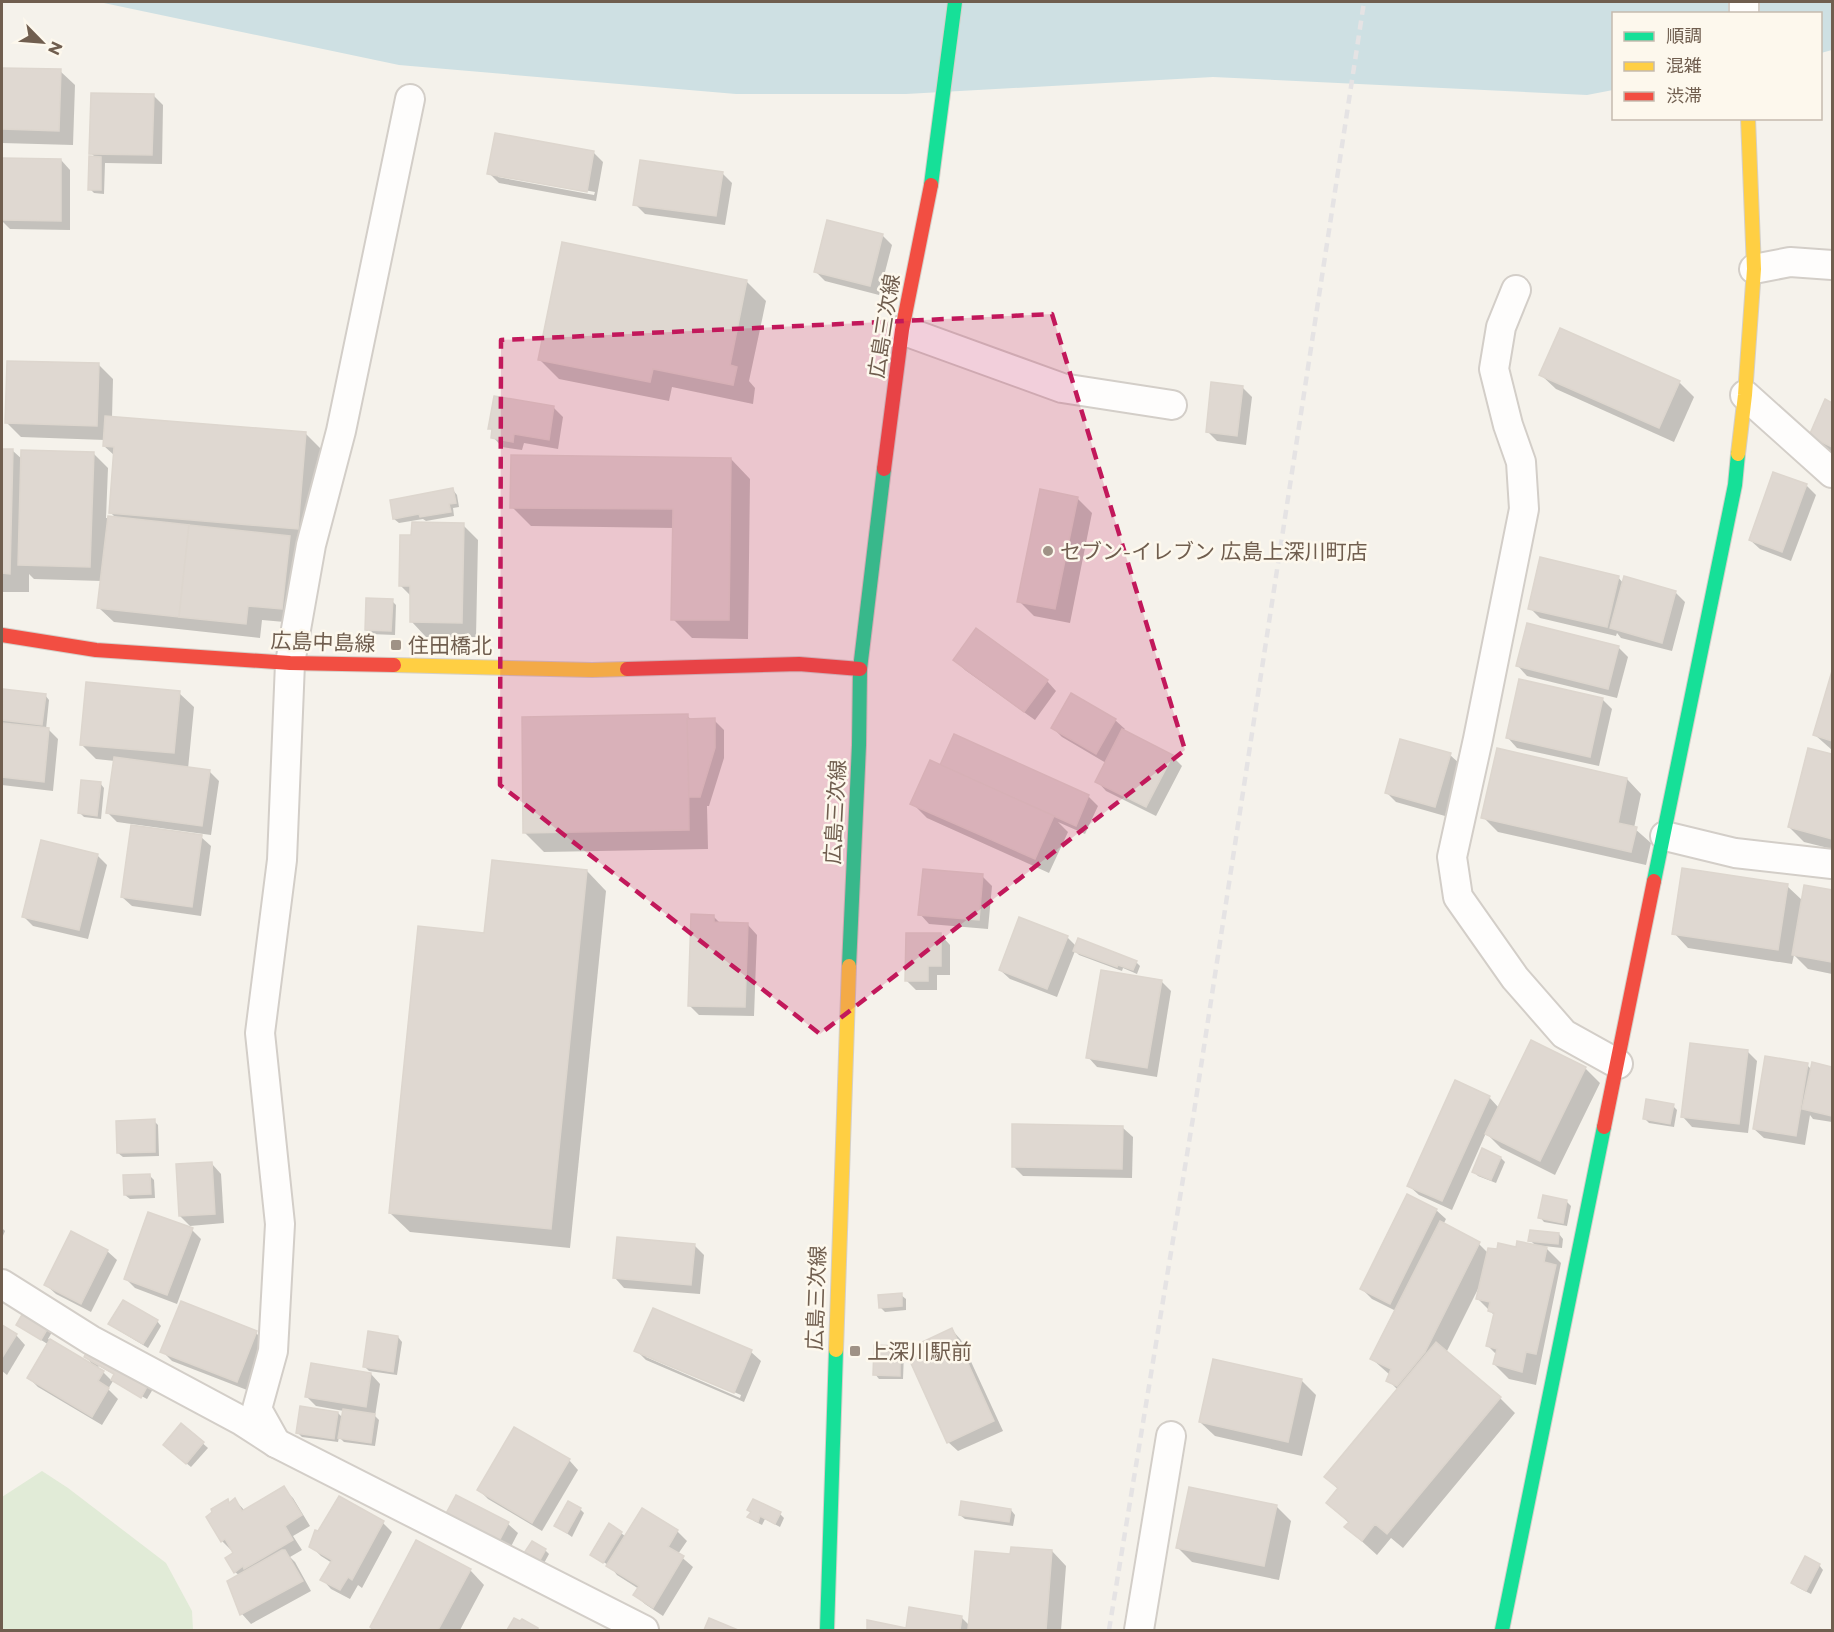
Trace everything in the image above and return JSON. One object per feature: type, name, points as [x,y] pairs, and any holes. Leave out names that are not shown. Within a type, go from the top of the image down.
[{"type":"main road","name":"広島三次線","points":[[827,1630],[845,1059],[861,669],[902,330],[930,195],[955,2]]},
{"type":"main road","points":[[1502,1630],[1736,485],[1745,394],[1753,255],[1748,120]]},
{"type":"main road","name":"広島中島線","points":[[2,635],[96,650],[290,663],[592,670],[799,664],[861,669]]},
{"type":"street","points":[[276,1443],[257,1409],[273,1351],[279,1224],[260,1033],[282,860],[290,663],[311,545],[341,431],[411,99]]},
{"type":"street","points":[[1753,255],[1790,262],[1833,265]]},
{"type":"street","points":[[1516,290],[1501,327],[1494,369],[1508,425],[1521,462],[1524,509],[1452,857],[1458,897],[1515,978],[1564,1034],[1618,1065]]},
{"type":"street","points":[[902,330],[1062,388],[1172,405]]},
{"type":"street","points":[[1745,394],[1833,473]]},
{"type":"street","points":[[1665,836],[1735,853],[1833,864]]},
{"type":"street","points":[[2,1284],[91,1340],[242,1422],[276,1443],[628,1627]]},
{"type":"street","points":[[1139,1630],[1171,1436]]},
{"type":"highlighted area","points":[[1052,314],[1185,750],[820,1034],[500,785],[501,340]]},
{"type":"green space","points":[[42,1471],[68,1488],[166,1563],[192,1611],[193,1630],[2,1630],[2,1497]]},
{"type":"shaded area","points":[[99,2],[1832,2],[1832,50],[1822,53],[1822,12],[1612,12],[1612,90],[1587,95],[1213,77],[906,94],[736,94],[399,65]]},
{"type":"building","points":[[2,68],[61,69],[59,131],[2,129]]},
{"type":"building","points":[[91,93],[154,94],[152,155],[89,154]]},
{"type":"building","points":[[495,133],[594,151],[587,192],[487,174]]},
{"type":"building","points":[[89,156],[101,157],[101,190],[88,190]]},
{"type":"building","points":[[2,158],[61,159],[61,221],[2,220]]},
{"type":"building","points":[[640,160],[723,172],[716,216],[633,205]]},
{"type":"building","points":[[827,220],[883,234],[870,286],[814,272]]},
{"type":"building","points":[[562,242],[747,280],[730,365],[737,367],[733,385],[653,369],[650,382],[538,360]]},
{"type":"building","points":[[1560,328],[1680,381],[1659,428],[1539,375]]},
{"type":"building","points":[[7,361],[99,363],[97,426],[5,423]]},
{"type":"building","points":[[1211,382],[1243,386],[1237,436],[1206,432]]},
{"type":"building","points":[[494,396],[554,406],[549,440],[514,434],[513,442],[491,438],[492,429],[488,429]]},
{"type":"building","points":[[1825,399],[1832,403],[1832,447],[1809,436]]},
{"type":"building","points":[[105,416],[306,432],[298,529],[109,513],[114,447],[103,446]]},
{"type":"building","points":[[2,449],[13,449],[10,574],[2,573]]},
{"type":"building","points":[[21,450],[94,452],[90,567],[18,565]]},
{"type":"building","points":[[511,455],[731,458],[729,620],[671,620],[673,509],[510,508]]},
{"type":"building","points":[[1773,472],[1807,484],[1782,552],[1749,540]]},
{"type":"building","points":[[453,488],[456,503],[449,504],[451,512],[420,517],[419,514],[393,519],[390,500]]},
{"type":"building","points":[[1040,489],[1078,497],[1055,609],[1017,602]]},
{"type":"building","points":[[108,516],[189,525],[179,617],[97,608]]},
{"type":"building","points":[[412,522],[464,523],[462,623],[410,622],[410,586],[399,586],[400,535],[411,535]]},
{"type":"building","points":[[189,525],[290,536],[282,609],[248,606],[246,624],[179,617]]},
{"type":"building","points":[[1540,557],[1619,576],[1607,627],[1528,609]]},
{"type":"building","points":[[1624,576],[1676,591],[1662,643],[1610,628]]},
{"type":"building","points":[[366,598],[393,599],[391,631],[365,630]]},
{"type":"building","points":[[1527,623],[1619,646],[1608,689],[1516,666]]},
{"type":"building","points":[[976,628],[1048,680],[1024,712],[953,660]]},
{"type":"building","points":[[1832,671],[1832,741],[1813,735]]},
{"type":"building","points":[[1519,679],[1603,698],[1590,757],[1506,738]]},
{"type":"building","points":[[86,682],[180,691],[174,753],[80,745]]},
{"type":"building","points":[[3,689],[46,694],[42,725],[2,720]]},
{"type":"building","points":[[1071,693],[1116,719],[1096,754],[1051,728]]},
{"type":"building","points":[[688,714],[689,830],[523,833],[522,717]]},
{"type":"building","points":[[715,718],[715,748],[700,797],[689,797],[687,719]]},
{"type":"building","points":[[2,723],[49,728],[44,782],[2,777]]},
{"type":"building","points":[[1122,729],[1173,755],[1146,807],[1095,782]]},
{"type":"building","points":[[954,734],[1089,795],[1076,826],[940,765]]},
{"type":"building","points":[[1400,739],[1451,753],[1435,807],[1385,793]]},
{"type":"building","points":[[1497,748],[1627,778],[1618,823],[1637,827],[1631,852],[1481,818]]},
{"type":"building","points":[[1808,748],[1832,754],[1832,839],[1788,827]]},
{"type":"building","points":[[114,757],[210,770],[202,826],[106,813]]},
{"type":"building","points":[[930,760],[1054,816],[1035,859],[910,804]]},
{"type":"building","points":[[81,780],[101,782],[97,816],[78,813]]},
{"type":"building","points":[[131,825],[202,835],[192,907],[121,897]]},
{"type":"building","points":[[41,840],[98,854],[79,930],[22,917]]},
{"type":"building","points":[[492,860],[587,870],[551,1229],[389,1213],[418,926],[484,933]]},
{"type":"building","points":[[1682,868],[1788,884],[1778,950],[1672,934]]},
{"type":"building","points":[[923,869],[983,874],[979,920],[918,915]]},
{"type":"building","points":[[1804,885],[1832,890],[1832,962],[1792,955]]},
{"type":"building","points":[[691,914],[714,915],[714,922],[748,923],[745,1007],[688,1006]]},
{"type":"building","points":[[1019,917],[1068,936],[1047,989],[999,970]]},
{"type":"building","points":[[906,933],[941,933],[941,966],[928,966],[928,981],[905,981]]},
{"type":"building","points":[[1078,938],[1137,961],[1133,970],[1118,965],[1117,967],[1073,951]]},
{"type":"building","points":[[1101,970],[1162,980],[1147,1068],[1086,1058]]},
{"type":"building","points":[[1531,1040],[1586,1067],[1540,1161],[1485,1134]]},
{"type":"building","points":[[1690,1043],[1748,1050],[1739,1124],[1681,1117]]},
{"type":"building","points":[[1765,1056],[1808,1063],[1796,1136],[1753,1129]]},
{"type":"building","points":[[1812,1062],[1832,1067],[1832,1116],[1802,1109]]},
{"type":"building","points":[[1455,1080],[1490,1096],[1442,1201],[1407,1186]]},
{"type":"building","points":[[1646,1099],[1674,1104],[1670,1124],[1643,1119]]},
{"type":"building","points":[[155,1119],[155,1152],[117,1153],[116,1121]]},
{"type":"building","points":[[1012,1124],[1123,1126],[1122,1169],[1012,1167]]},
{"type":"building","points":[[1482,1148],[1501,1157],[1491,1180],[1472,1172]]},
{"type":"building","points":[[212,1162],[215,1214],[179,1216],[176,1164]]},
{"type":"building","points":[[150,1174],[151,1194],[124,1195],[123,1175]]},
{"type":"building","points":[[1407,1194],[1437,1209],[1390,1304],[1360,1289]]},
{"type":"building","points":[[1543,1195],[1567,1200],[1563,1223],[1538,1218]]},
{"type":"building","points":[[148,1212],[193,1228],[167,1295],[124,1279]]},
{"type":"building","points":[[1440,1221],[1480,1242],[1425,1352],[1397,1386],[1386,1381],[1391,1369],[1370,1359]]},
{"type":"building","points":[[1530,1230],[1559,1233],[1558,1244],[1528,1241]]},
{"type":"building","points":[[71,1231],[108,1250],[81,1304],[44,1285]]},
{"type":"building","points":[[617,1237],[695,1244],[691,1285],[613,1278]]},
{"type":"building","points":[[1517,1241],[1547,1247],[1544,1262],[1556,1265],[1536,1354],[1526,1352],[1522,1372],[1493,1364],[1497,1349],[1486,1346],[1494,1313],[1488,1311],[1490,1302],[1476,1299],[1488,1248],[1497,1249],[1498,1243],[1516,1247]]},
{"type":"building","points":[[902,1293],[902,1306],[879,1308],[878,1295]]},
{"type":"building","points":[[123,1300],[158,1320],[143,1344],[108,1324]]},
{"type":"building","points":[[181,1301],[257,1331],[237,1382],[160,1352]]},
{"type":"building","points":[[27,1306],[52,1321],[41,1340],[16,1325]]},
{"type":"building","points":[[653,1308],[752,1350],[734,1393],[634,1351]]},
{"type":"building","points":[[2,1325],[17,1334],[2,1358]]},
{"type":"building","points":[[952,1328],[994,1421],[947,1443],[905,1350]]},
{"type":"building","points":[[368,1331],[398,1336],[393,1372],[363,1367]]},
{"type":"building","points":[[50,1339],[104,1371],[98,1381],[109,1388],[92,1417],[27,1378]]},
{"type":"building","points":[[1436,1342],[1501,1397],[1387,1534],[1375,1524],[1362,1541],[1344,1527],[1349,1522],[1326,1503],[1338,1488],[1324,1477]]},
{"type":"building","points":[[874,1345],[900,1346],[900,1376],[873,1375]]},
{"type":"building","points":[[89,1348],[149,1383],[141,1398],[111,1380],[114,1374],[84,1357]]},
{"type":"building","points":[[1213,1359],[1302,1379],[1288,1442],[1199,1422]]},
{"type":"building","points":[[311,1363],[371,1373],[366,1407],[305,1397]]},
{"type":"building","points":[[300,1406],[338,1412],[334,1439],[296,1433]]},
{"type":"building","points":[[343,1409],[375,1414],[371,1443],[338,1438]]},
{"type":"building","points":[[181,1423],[204,1442],[186,1464],[163,1445]]},
{"type":"building","points":[[514,1427],[570,1459],[532,1523],[477,1490]]},
{"type":"building","points":[[284,1486],[302,1515],[285,1526],[293,1540],[234,1573],[225,1558],[233,1553],[225,1539],[221,1542],[206,1517],[212,1512],[211,1509],[228,1499],[229,1503],[235,1498],[242,1511]]},
{"type":"building","points":[[1189,1487],[1277,1505],[1264,1566],[1176,1548]]},
{"type":"building","points":[[456,1495],[509,1522],[496,1547],[443,1519]]},
{"type":"building","points":[[339,1496],[384,1521],[352,1580],[348,1577],[340,1590],[320,1580],[332,1560],[309,1547],[315,1530],[318,1531]]},
{"type":"building","points":[[753,1499],[781,1512],[775,1524],[760,1516],[758,1522],[747,1517],[751,1512],[747,1510]]},
{"type":"building","points":[[568,1501],[581,1508],[567,1533],[554,1526]]},
{"type":"building","points":[[961,1501],[1011,1509],[1009,1522],[959,1515]]},
{"type":"building","points":[[642,1508],[678,1530],[668,1547],[684,1556],[653,1608],[633,1595],[639,1586],[606,1566]]},
{"type":"building","points":[[609,1523],[622,1532],[603,1563],[590,1555]]},
{"type":"building","points":[[416,1540],[471,1569],[438,1630],[374,1630],[370,1627]]},
{"type":"building","points":[[532,1541],[546,1549],[539,1562],[524,1553]]},
{"type":"building","points":[[1011,1547],[1052,1550],[1046,1630],[968,1629],[975,1551],[1010,1554]]},
{"type":"building","points":[[285,1550],[303,1581],[240,1615],[227,1581]]},
{"type":"building","points":[[1805,1556],[1820,1564],[1806,1591],[1791,1583]]},
{"type":"building","points":[[909,1607],[962,1616],[960,1630],[867,1630],[867,1620],[906,1628]]},
{"type":"building","points":[[514,1618],[520,1621],[522,1619],[538,1630],[507,1630]]},
{"type":"building","points":[[709,1618],[738,1630],[704,1630]]},
{"type":"railway","points":[[1109,1630],[1194,1112],[1364,2]]},
{"type":"traffic: fast","points":[[931,185],[955,2]]},
{"type":"traffic: fast","points":[[1654,881],[1735,485],[1738,454]]},
{"type":"traffic: fast","points":[[849,966],[859,745],[860,669],[884,469]]},
{"type":"traffic: fast","points":[[1502,1630],[1604,1127]]},
{"type":"traffic: fast","points":[[827,1630],[836,1350]]},
{"type":"traffic: slow","points":[[1738,454],[1745,395],[1754,269],[1748,120]]},
{"type":"traffic: slow","points":[[394,665],[627,669]]},
{"type":"traffic: slow","points":[[836,1350],[849,966]]},
{"type":"traffic: jam","points":[[884,469],[902,330],[931,185]]},
{"type":"traffic: jam","points":[[2,635],[96,650],[290,663],[394,665]]},
{"type":"traffic: jam","points":[[627,669],[799,664],[860,669]]},
{"type":"traffic: jam","points":[[1604,1127],[1654,881]]},
{"type":"place","name":"セブン-イレブン 広島上深川町店","points":[[1048,551]]},
{"type":"place","name":"住田橋北","points":[[396,645]]},
{"type":"place","name":"上深川駅前","points":[[855,1351]]}]
